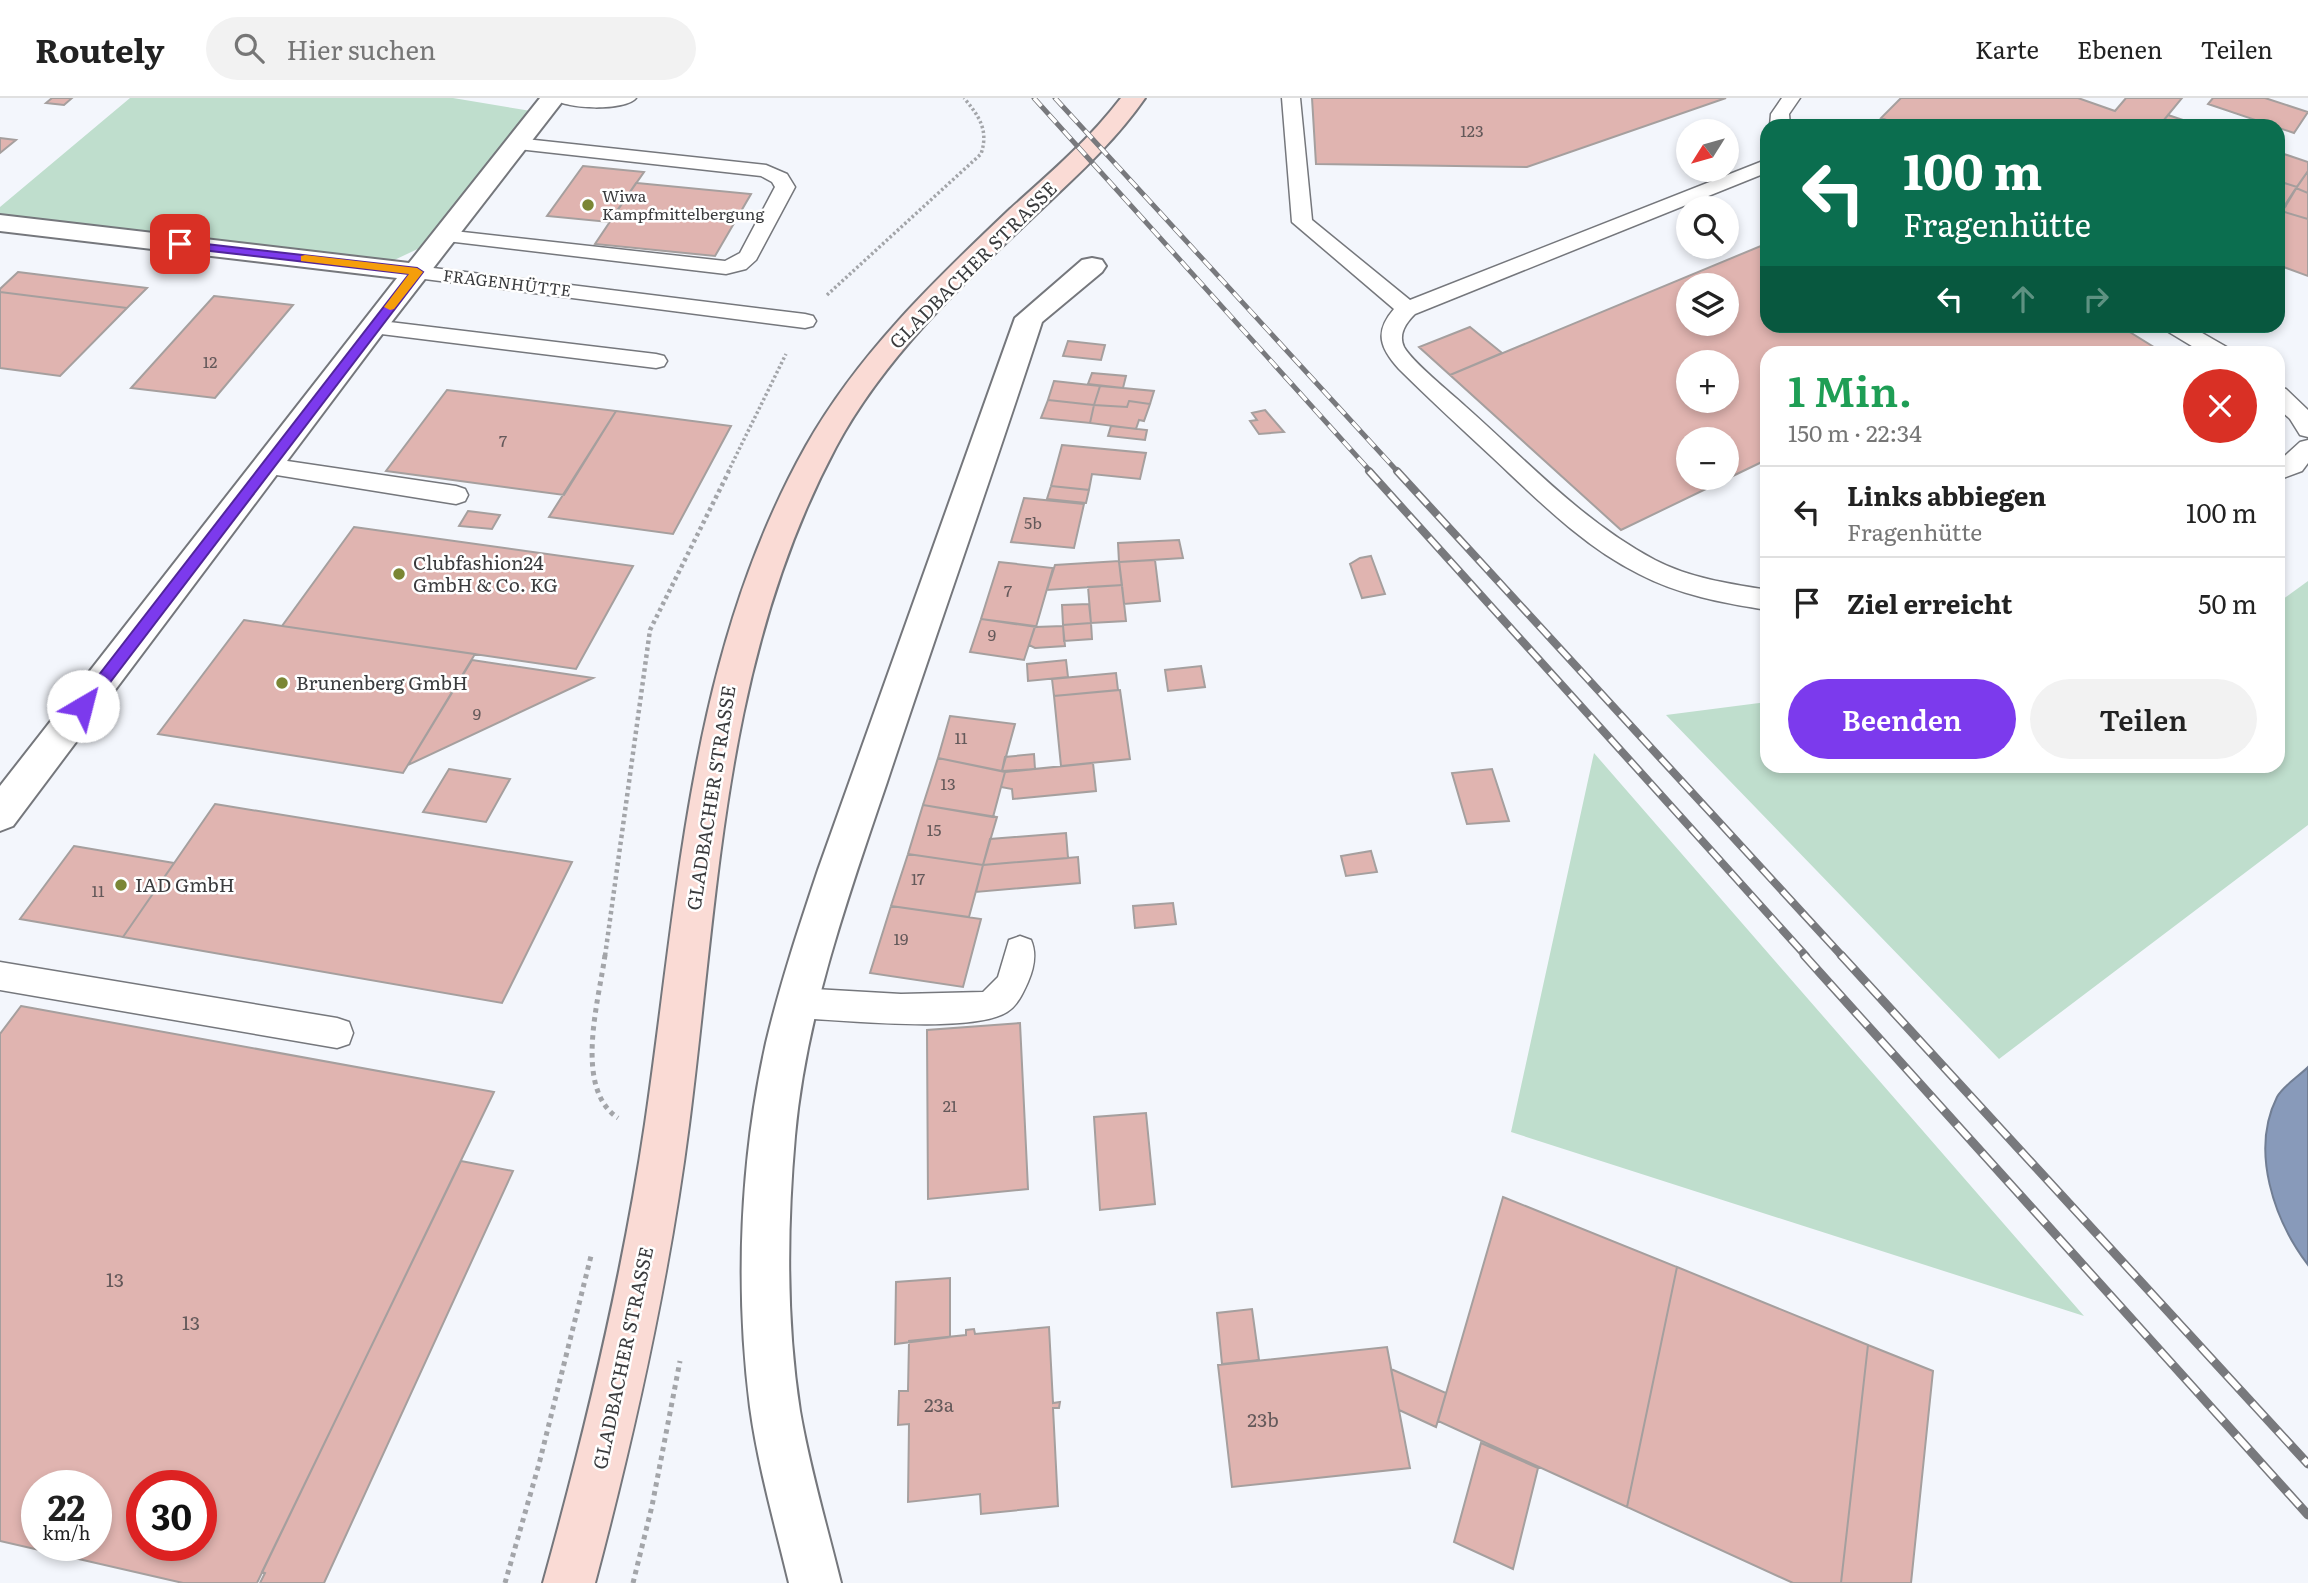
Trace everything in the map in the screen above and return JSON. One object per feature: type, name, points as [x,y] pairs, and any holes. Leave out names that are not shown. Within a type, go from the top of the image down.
[{"type":"street","points":[[0,815],[373,327],[553,98]]},
{"type":"street","name":"GLADBACHER STRASSE","points":[[569,1583],[624,1361],[650,1235],[667,1123],[710,777],[735,660],[754,595],[774,541],[832,428],[890,348],[972,260],[1088,150],[1133,98]]},
{"type":"street","name":"FRAGENHÜTTE","points":[[0,223],[417,272]]},
{"type":"street","points":[[816,1583],[778,1424],[772,1383],[768,1286],[769,1182],[773,1131],[783,1067],[797,1003],[828,899],[1029,318],[1092,266]]},
{"type":"lane","points":[[563,98],[618,102],[626,98]]},
{"type":"lane","points":[[1292,98],[1302,222],[1407,309]]},
{"type":"lane","points":[[1780,119],[1780,114],[1791,98]]},
{"type":"lane","points":[[445,236],[726,268],[739,264],[749,256],[785,187],[780,178],[766,171],[516,144]]},
{"type":"lane","points":[[1760,168],[1407,309],[1391,327],[1390,339],[1395,351],[1581,526],[1623,556],[1668,577],[1720,593],[1760,599]]},
{"type":"lane","name":"FRAGENHÜTTE","points":[[417,272],[805,321]]},
{"type":"lane","points":[[373,327],[656,360]]},
{"type":"lane","points":[[2187,333],[2209,346]]},
{"type":"lane","points":[[2285,401],[2299,414],[2308,429]]},
{"type":"lane","points":[[2285,468],[2302,457],[2308,448]]},
{"type":"lane","points":[[267,466],[456,495]]},
{"type":"lane","points":[[797,1003],[901,1009],[985,1007],[997,1003],[1011,988],[1020,950]]},
{"type":"lane","points":[[0,975],[337,1033]]},
{"type":"path","points":[[667,1123],[622,1120],[611,1115],[601,1105],[592,1070],[592,1051],[650,630],[760,406],[805,321],[840,282],[981,154],[987,138],[985,128],[964,98]]},
{"type":"path","points":[[633,1583],[652,1506],[681,1353]]},
{"type":"green space","points":[[130,98],[453,98],[531,111],[424,246],[390,262],[0,214],[0,207]]},
{"type":"green space","points":[[2308,581],[2308,825],[1999,1059],[1666,715],[1760,703],[1760,773],[2285,773],[2285,598]]},
{"type":"green space","points":[[1594,753],[2084,1316],[1511,1132]]},
{"type":"water","points":[[2308,1067],[2308,1265],[2285,1227],[2276,1206],[2266,1162],[2266,1140],[2269,1118],[2277,1097]]},
{"type":"building","points":[[52,98],[72,98],[64,105],[46,103]]},
{"type":"building","points":[[1312,98],[1726,98],[1527,167],[1316,164]]},
{"type":"building","points":[[1901,98],[2078,98],[2115,111],[2126,98],[2182,98],[2165,119],[1881,118]]},
{"type":"building","points":[[2213,98],[2265,98],[2308,112],[2294,133],[2285,130],[2285,119],[2252,119],[2208,104]]},
{"type":"building","points":[[0,138],[16,140],[0,153]]},
{"type":"building","points":[[2285,154],[2308,162],[2308,171],[2297,187],[2285,183]]},
{"type":"building","points":[[583,166],[644,172],[609,222],[547,216]]},
{"type":"building","points":[[2308,171],[2308,193],[2296,188]]},
{"type":"building","points":[[636,183],[751,194],[715,256],[595,244]]},
{"type":"building","points":[[2285,183],[2297,187],[2285,207]]},
{"type":"building","points":[[2296,188],[2308,193],[2308,219],[2285,212],[2285,205]]},
{"type":"building","points":[[2285,212],[2308,219],[2308,276],[2285,268]]},
{"type":"building","points":[[1760,246],[1760,333],[2131,333],[2152,346],[1760,346],[1760,463],[1739,473],[1739,427],[1676,427],[1676,490],[1704,490],[1621,530],[1450,375],[1676,281],[1676,336],[1739,336],[1739,273],[1696,273],[1729,259],[1739,259],[1739,255]]},
{"type":"building","points":[[18,272],[147,288],[127,308],[0,292]]},
{"type":"building","points":[[0,292],[127,308],[60,376],[0,368]]},
{"type":"building","points":[[214,296],[293,305],[215,398],[131,388]]},
{"type":"building","points":[[1470,327],[1502,353],[1450,375],[1419,347]]},
{"type":"building","points":[[1068,341],[1105,345],[1101,360],[1063,356]]},
{"type":"building","points":[[1092,373],[1126,376],[1123,388],[1088,384]]},
{"type":"building","points":[[1054,381],[1100,386],[1094,405],[1048,400]]},
{"type":"building","points":[[1100,386],[1154,391],[1150,404],[1129,401],[1127,407],[1094,405]]},
{"type":"building","points":[[447,390],[616,411],[564,495],[386,471]]},
{"type":"building","points":[[1048,400],[1094,405],[1090,423],[1041,418]]},
{"type":"building","points":[[1129,401],[1150,404],[1144,421],[1139,420],[1136,429],[1090,423],[1094,405],[1127,407]]},
{"type":"building","points":[[1265,410],[1284,432],[1259,434],[1250,421],[1257,420],[1252,413]]},
{"type":"building","points":[[616,411],[731,426],[673,534],[549,517]]},
{"type":"building","points":[[1111,426],[1147,430],[1145,440],[1108,436]]},
{"type":"building","points":[[1062,445],[1146,453],[1140,479],[1092,474],[1089,490],[1051,486]]},
{"type":"building","points":[[1051,486],[1089,490],[1086,503],[1047,499]]},
{"type":"building","points":[[1024,498],[1084,504],[1074,548],[1011,542]]},
{"type":"building","points":[[468,511],[500,515],[492,529],[459,526]]},
{"type":"building","points":[[354,527],[633,566],[576,669],[282,626]]},
{"type":"building","points":[[1179,540],[1183,558],[1119,562],[1118,543]]},
{"type":"building","points":[[1371,556],[1385,594],[1362,598],[1350,564]]},
{"type":"building","points":[[1155,560],[1160,601],[1124,604],[1119,562]]},
{"type":"building","points":[[1119,561],[1122,585],[1047,590],[1055,565]]},
{"type":"building","points":[[999,562],[1053,568],[1036,627],[981,619]]},
{"type":"building","points":[[1122,585],[1126,621],[1091,623],[1088,587]]},
{"type":"building","points":[[1089,604],[1091,623],[1063,625],[1062,605]]},
{"type":"building","points":[[981,619],[1035,626],[1024,660],[970,652]]},
{"type":"building","points":[[244,620],[475,654],[403,773],[158,734]]},
{"type":"building","points":[[1091,623],[1092,639],[1064,641],[1063,625]]},
{"type":"building","points":[[1063,626],[1065,646],[1035,648],[1029,645],[1035,627]]},
{"type":"building","points":[[472,660],[593,678],[408,765]]},
{"type":"building","points":[[1066,660],[1068,677],[1028,681],[1027,664]]},
{"type":"building","points":[[1201,666],[1205,687],[1168,691],[1165,670]]},
{"type":"building","points":[[1116,673],[1118,690],[1054,696],[1052,679]]},
{"type":"building","points":[[1120,690],[1130,759],[1061,766],[1054,696]]},
{"type":"building","points":[[950,716],[1015,724],[1002,771],[938,758]]},
{"type":"building","points":[[1034,754],[1035,769],[1002,771],[1005,757]]},
{"type":"building","points":[[938,758],[1005,772],[993,817],[923,805]]},
{"type":"building","points":[[1093,763],[1096,791],[1013,799],[1012,789],[1001,787],[1005,772]]},
{"type":"building","points":[[449,769],[510,779],[486,822],[423,812]]},
{"type":"building","points":[[1492,769],[1509,821],[1467,824],[1452,773]]},
{"type":"building","points":[[215,804],[572,862],[502,1003],[123,937]]},
{"type":"building","points":[[923,805],[997,817],[983,865],[908,854]]},
{"type":"building","points":[[1066,833],[1068,858],[983,865],[990,839]]},
{"type":"building","points":[[74,846],[174,863],[123,937],[20,919]]},
{"type":"building","points":[[1371,851],[1377,872],[1346,876],[1341,856]]},
{"type":"building","points":[[908,854],[983,865],[969,917],[891,906]]},
{"type":"building","points":[[1078,857],[1080,883],[976,892],[983,865]]},
{"type":"building","points":[[1173,903],[1176,924],[1135,928],[1133,906]]},
{"type":"building","points":[[891,906],[981,919],[963,987],[870,973]]},
{"type":"building","points":[[21,1006],[494,1092],[257,1583],[183,1583],[87,1561],[112,1561],[112,1470],[21,1470],[21,1546],[0,1541],[0,1034]]},
{"type":"building","points":[[1020,1023],[1028,1189],[928,1199],[927,1030]]},
{"type":"building","points":[[1146,1113],[1155,1204],[1100,1210],[1094,1117]]},
{"type":"building","points":[[461,1161],[513,1171],[324,1583],[260,1583],[265,1573],[262,1572]]},
{"type":"building","points":[[1503,1197],[1677,1267],[1627,1507],[1438,1421]]},
{"type":"building","points":[[1677,1267],[1868,1345],[1841,1583],[1793,1583],[1627,1507]]},
{"type":"building","points":[[950,1278],[950,1337],[895,1344],[896,1282]]},
{"type":"building","points":[[1252,1309],[1259,1360],[1222,1364],[1217,1313]]},
{"type":"building","points":[[1049,1327],[1053,1403],[1060,1402],[1059,1408],[1053,1408],[1058,1506],[981,1514],[980,1494],[908,1502],[909,1424],[898,1425],[899,1391],[908,1391],[909,1341],[966,1335],[966,1330],[974,1329],[975,1334]]},
{"type":"building","points":[[1868,1345],[1933,1371],[1911,1583],[1841,1583]]},
{"type":"building","points":[[1387,1347],[1410,1468],[1232,1487],[1218,1365]]},
{"type":"building","points":[[1391,1369],[1446,1393],[1436,1427],[1399,1410]]},
{"type":"building","points":[[1481,1443],[1538,1468],[1513,1569],[1454,1542]]},
{"type":"railway","points":[[1034,98],[1371,472]]},
{"type":"railway","points":[[1055,98],[1398,472]]},
{"type":"railway","points":[[1369,471],[1806,956]]},
{"type":"railway","points":[[1397,471],[1842,956]]},
{"type":"railway","points":[[1804,955],[2308,1515]]},
{"type":"railway","points":[[1841,955],[2308,1464]]},
{"type":"slow traffic","points":[[305,259],[417,272],[390,307]]},
{"type":"place","name":"Wiwa Kampfmittelbergung","points":[[588,205]]},
{"type":"place","name":"Clubfashion24 GmbH & Co. KG","points":[[399,574]]},
{"type":"place","name":"Brunenberg GmbH","points":[[282,683]]},
{"type":"place","name":"IAD GmbH","points":[[121,885]]},
{"type":"route","points":[[83,706],[417,272],[180,244]]}]
